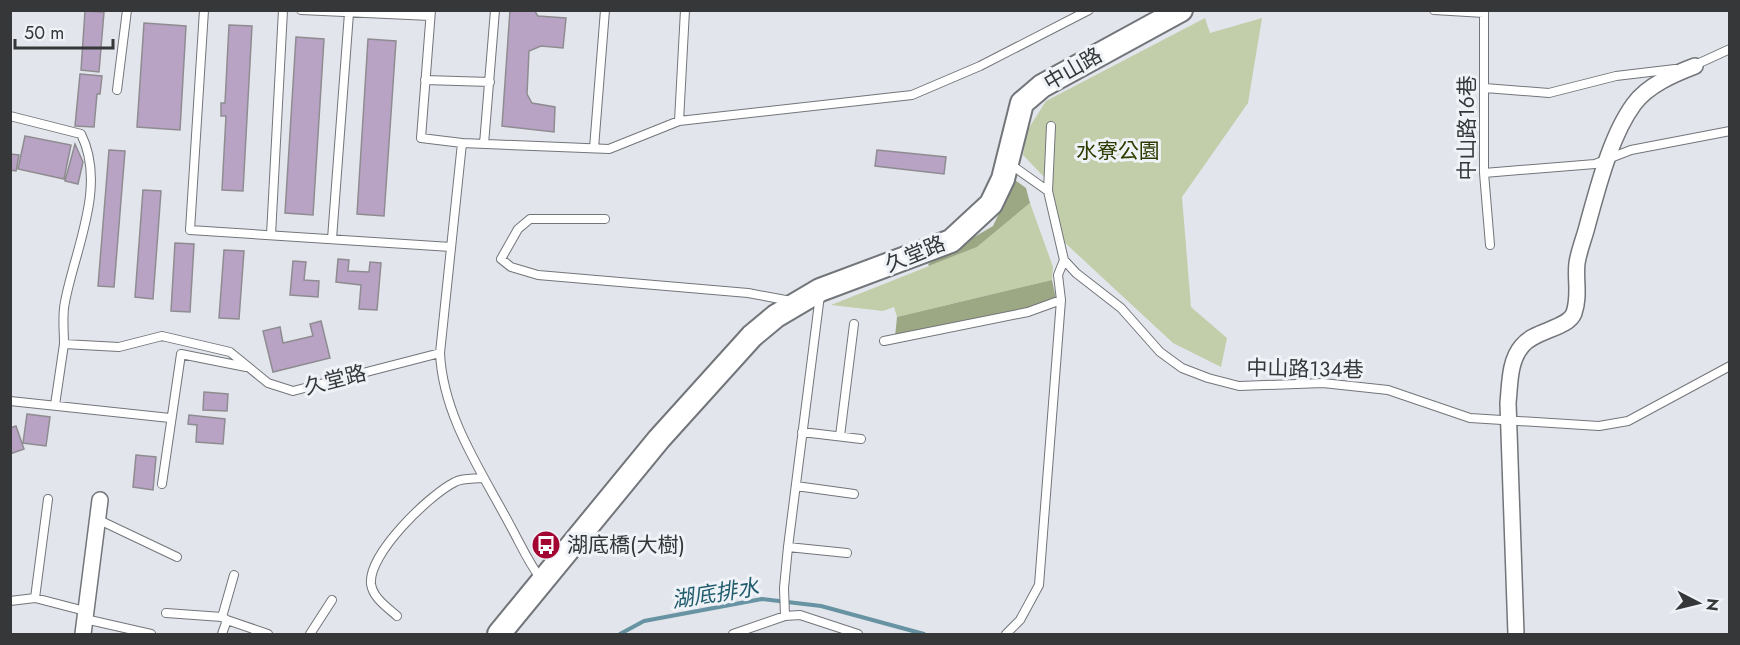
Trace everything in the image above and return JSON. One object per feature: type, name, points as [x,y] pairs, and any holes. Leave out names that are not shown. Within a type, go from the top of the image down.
[{"type":"street","name":"中山路","points":[[1006,162],[1022,103],[1042,86],[1181,10]]},
{"type":"street","points":[[1516,634],[1511,422],[1508,403],[1511,369],[1521,347],[1535,334],[1561,325],[1573,315],[1579,288],[1577,264],[1605,162],[1634,104],[1647,91],[1675,74],[1695,66]]},
{"type":"street","name":"久堂路","points":[[499,634],[660,439],[752,336],[799,302],[820,290],[951,241],[991,204],[1003,179],[1006,162]]},
{"type":"street","points":[[84,622],[100,500]]},
{"type":"lane","points":[[117,90],[127,10]]},
{"type":"lane","points":[[204,10],[190,230],[451,247]]},
{"type":"lane","points":[[271,235],[283,10]]},
{"type":"lane","points":[[301,10],[349,13],[431,13],[421,138],[462,143],[609,149],[679,121],[912,95],[980,66],[1090,11]]},
{"type":"lane","points":[[484,144],[495,10]]},
{"type":"lane","points":[[594,148],[605,10]]},
{"type":"lane","points":[[679,121],[685,10]]},
{"type":"lane","points":[[1434,10],[1484,12]]},
{"type":"lane","name":"中山路16巷","points":[[1484,12],[1484,173],[1490,244]]},
{"type":"lane","points":[[332,239],[349,13]]},
{"type":"lane","points":[[1485,88],[1549,93],[1616,76],[1695,66],[1730,49]]},
{"type":"lane","points":[[425,80],[490,82]]},
{"type":"lane","points":[[10,116],[81,134],[90,153],[91,187],[64,305],[64,344],[55,405]]},
{"type":"lane","points":[[1005,634],[1020,620],[1039,585],[1061,300],[1058,275],[1064,260],[1048,190],[1051,126]]},
{"type":"lane","points":[[1484,173],[1605,162],[1631,150],[1730,131]]},
{"type":"lane","points":[[462,143],[440,353],[441,378],[457,423],[482,478],[512,528],[525,558],[542,580]]},
{"type":"lane","points":[[1006,162],[1048,190]]},
{"type":"lane","points":[[605,219],[531,219],[518,229],[501,259],[512,267],[538,275],[748,293],[799,302]]},
{"type":"lane","name":"中山路134巷","points":[[1064,260],[1076,273],[1121,308],[1160,352],[1182,368],[1239,386],[1323,383],[1388,390],[1470,418],[1599,426],[1628,420],[1730,366]]},
{"type":"lane","points":[[785,616],[784,588],[788,547],[820,290]]},
{"type":"lane","points":[[884,341],[1028,312],[1061,300]]},
{"type":"lane","points":[[840,436],[854,324]]},
{"type":"lane","name":"久堂路","points":[[64,344],[119,347],[162,336],[230,352],[268,383],[293,391],[440,353]]},
{"type":"lane","points":[[162,484],[181,354],[247,367]]},
{"type":"lane","points":[[10,401],[170,418]]},
{"type":"lane","points":[[802,432],[861,439]]},
{"type":"lane","points":[[397,616],[374,596],[370,582],[382,550],[427,502],[456,481],[482,478]]},
{"type":"lane","points":[[796,486],[854,494]]},
{"type":"lane","points":[[35,597],[48,499]]},
{"type":"lane","points":[[97,519],[177,557]]},
{"type":"lane","points":[[788,547],[847,553]]},
{"type":"lane","points":[[222,634],[234,575]]},
{"type":"lane","points":[[10,601],[35,597],[84,622],[151,634]]},
{"type":"lane","points":[[310,634],[332,600]]},
{"type":"lane","points":[[165,613],[224,618],[268,634]]},
{"type":"lane","points":[[733,634],[785,616],[800,615],[858,634]]},
{"type":"green space","name":"水寮公園","points":[[1205,18],[1210,33],[1262,18],[1248,103],[1182,197],[1191,307],[1227,338],[1221,367],[1173,343],[1063,241],[1044,177],[1023,155],[1027,131],[1046,101]]},
{"type":"green space","points":[[1015,180],[1026,188],[1030,203],[977,247],[929,266],[928,264],[993,226]]},
{"type":"green space","points":[[1030,203],[1053,267],[1052,280],[897,317],[894,307],[883,311],[831,305],[977,247]]},
{"type":"green space","points":[[1052,280],[1056,299],[1025,311],[895,337],[897,317]]},
{"type":"building","points":[[510,10],[534,10],[538,16],[566,18],[563,48],[541,46],[529,51],[527,94],[532,103],[555,107],[554,132],[502,126]]},
{"type":"building","points":[[85,11],[104,12],[99,72],[81,70]]},
{"type":"building","points":[[144,23],[186,26],[180,130],[137,127]]},
{"type":"building","points":[[229,25],[252,26],[243,191],[222,190],[226,116],[221,116],[221,103],[225,103]]},
{"type":"building","points":[[296,37],[324,39],[313,215],[285,213]]},
{"type":"building","points":[[368,39],[396,41],[384,216],[357,214]]},
{"type":"building","points":[[80,74],[102,76],[100,94],[97,94],[94,127],[75,126]]},
{"type":"building","points":[[25,136],[71,145],[64,179],[18,169]]},
{"type":"building","points":[[75,144],[83,162],[78,184],[65,181]]},
{"type":"building","points":[[109,150],[125,151],[114,287],[98,286]]},
{"type":"building","points":[[877,150],[946,157],[944,174],[875,166]]},
{"type":"building","points":[[10,154],[19,155],[16,171],[10,170]]},
{"type":"building","points":[[143,190],[161,191],[153,299],[135,297]]},
{"type":"building","points":[[175,243],[194,244],[190,312],[171,311]]},
{"type":"building","points":[[224,250],[244,251],[239,319],[219,318]]},
{"type":"building","points":[[338,259],[349,260],[348,271],[369,272],[370,262],[381,263],[377,310],[359,309],[361,285],[336,282]]},
{"type":"building","points":[[293,261],[306,262],[304,280],[319,281],[318,297],[290,295]]},
{"type":"building","points":[[321,321],[330,358],[273,372],[263,331],[280,327],[283,343],[313,336],[310,324]]},
{"type":"building","points":[[204,392],[228,394],[227,411],[203,410]]},
{"type":"building","points":[[27,414],[50,417],[46,446],[23,443]]},
{"type":"building","points":[[189,415],[225,419],[223,444],[196,442],[197,425],[188,424]]},
{"type":"building","points":[[16,426],[24,449],[10,454],[10,428]]},
{"type":"building","points":[[136,455],[156,457],[153,490],[133,487]]},
{"type":"waterway","name":"湖底排水","points":[[620,634],[644,621],[762,599],[821,606],[924,634]]},
{"type":"place","name":"湖底橋(大樹)","points":[[546,545]]}]
